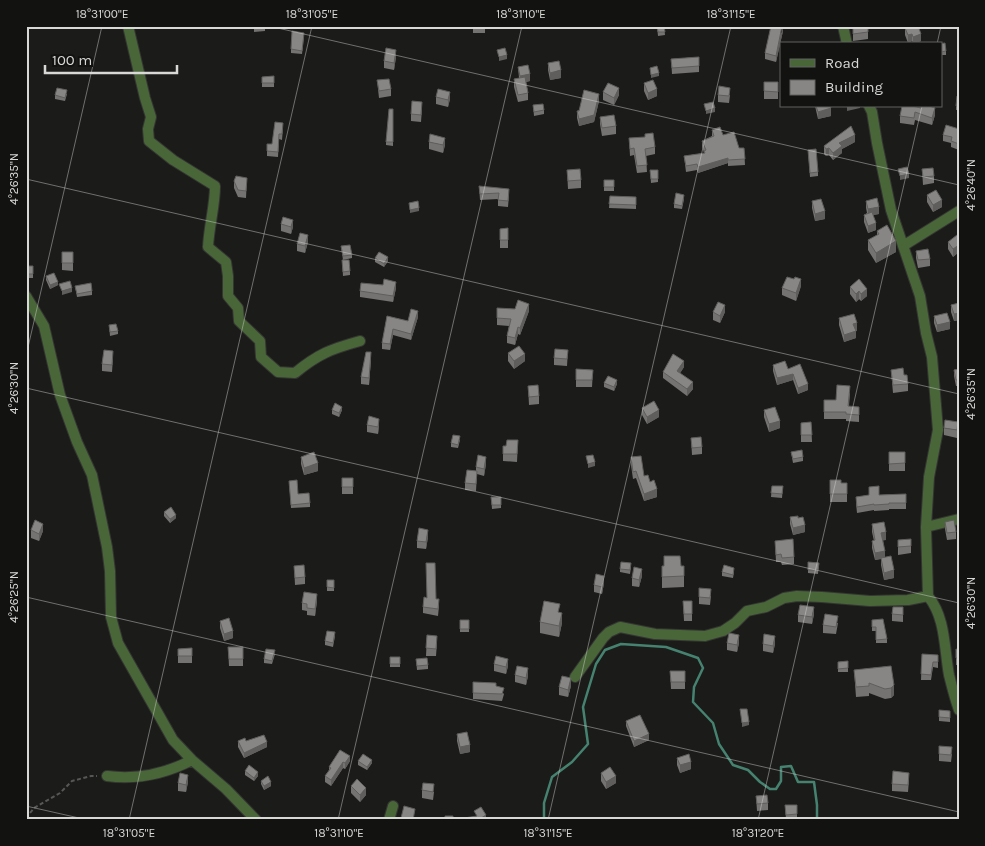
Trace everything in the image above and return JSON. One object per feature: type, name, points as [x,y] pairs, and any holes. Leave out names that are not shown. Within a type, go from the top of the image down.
[{"type":"street","points":[[128,26],[151,117],[148,129],[150,141],[173,160],[214,186],[208,246],[226,262],[228,296],[238,308],[239,321],[260,342],[262,357],[278,372],[295,373],[312,359],[330,349],[360,341]]},
{"type":"street","points":[[843,26],[847,42]]},
{"type":"street","points":[[870,108],[891,210],[920,296],[932,356],[938,411],[938,430],[929,477],[926,527],[928,596],[935,604],[940,616],[949,675],[959,710]]},
{"type":"street","points":[[903,246],[959,211]]},
{"type":"street","points":[[26,296],[44,326],[60,395],[77,442],[92,475],[107,548],[113,630],[169,734],[192,760],[226,789],[256,820]]},
{"type":"street","points":[[926,527],[959,518]]},
{"type":"street","points":[[575,677],[603,638],[609,632],[620,627],[655,634],[705,636],[723,631],[736,623],[747,611],[766,607],[784,598],[797,596],[870,601],[908,600],[928,596]]},
{"type":"street","points":[[106,776],[139,777],[177,768],[192,760]]},
{"type":"street","points":[[389,820],[393,806]]},
{"type":"path","points":[[26,818],[34,808],[60,793],[72,780],[91,776],[106,776]]},
{"type":"building","points":[[657,26],[664,26],[665,32],[658,32]]},
{"type":"building","points":[[771,26],[782,26],[776,56],[765,53]]},
{"type":"building","points":[[853,26],[868,26],[868,32],[853,34]]},
{"type":"building","points":[[908,26],[918,26],[921,34],[913,37],[912,34],[908,35],[905,28]]},
{"type":"building","points":[[292,31],[304,33],[302,51],[291,49]]},
{"type":"building","points":[[942,43],[945,43],[946,51],[942,52]]},
{"type":"building","points":[[386,48],[396,50],[394,63],[384,61]]},
{"type":"building","points":[[505,48],[507,55],[499,57],[497,50]]},
{"type":"building","points":[[699,57],[699,66],[672,68],[671,59]]},
{"type":"building","points":[[559,61],[561,70],[550,73],[548,63]]},
{"type":"building","points":[[528,65],[530,74],[520,76],[518,67]]},
{"type":"building","points":[[657,66],[659,73],[651,75],[650,68]]},
{"type":"building","points":[[274,76],[274,83],[262,83],[262,77]]},
{"type":"building","points":[[525,77],[528,93],[518,95],[514,79]]},
{"type":"building","points":[[389,79],[391,89],[379,91],[377,80]]},
{"type":"building","points":[[653,80],[657,89],[648,93],[644,83]]},
{"type":"building","points":[[764,82],[778,82],[778,92],[764,91]]},
{"type":"building","points":[[608,83],[619,88],[614,98],[603,92]]},
{"type":"building","points":[[719,86],[730,88],[729,96],[718,95]]},
{"type":"building","points":[[57,88],[67,90],[65,98],[55,95]]},
{"type":"building","points":[[438,89],[450,92],[448,100],[436,97]]},
{"type":"building","points":[[584,90],[599,94],[594,115],[579,119],[577,111],[579,111]]},
{"type":"building","points":[[957,96],[959,96],[959,107],[956,106]]},
{"type":"building","points":[[412,101],[422,102],[421,115],[411,114]]},
{"type":"building","points":[[713,102],[715,108],[706,111],[704,104]]},
{"type":"building","points":[[543,104],[544,110],[534,112],[533,105]]},
{"type":"building","points":[[817,108],[831,108],[818,112]]},
{"type":"building","points":[[902,108],[935,108],[932,118],[915,112],[914,118],[900,116]]},
{"type":"building","points":[[389,109],[393,109],[393,142],[386,142]]},
{"type":"building","points":[[614,115],[616,126],[602,128],[600,117]]},
{"type":"building","points":[[275,122],[283,123],[282,134],[279,134],[278,152],[267,151],[267,144],[272,144]]},
{"type":"building","points":[[946,125],[959,129],[959,144],[951,141],[952,137],[943,135]]},
{"type":"building","points":[[851,126],[855,135],[839,143],[842,146],[833,153],[829,148],[826,149],[824,146]]},
{"type":"building","points":[[720,127],[723,135],[734,132],[739,148],[744,148],[745,159],[728,160],[728,158],[698,167],[697,164],[686,166],[684,156],[705,153],[704,151],[706,150],[702,141],[714,136],[712,130]]},
{"type":"building","points":[[653,133],[655,147],[645,149],[647,165],[637,166],[634,148],[630,149],[629,138],[645,137],[645,134]]},
{"type":"building","points":[[430,134],[445,138],[443,145],[429,142]]},
{"type":"building","points":[[816,149],[818,172],[810,173],[808,150]]},
{"type":"building","points":[[907,167],[909,174],[900,176],[898,169]]},
{"type":"building","points":[[933,168],[934,176],[923,177],[922,169]]},
{"type":"building","points":[[580,169],[581,180],[568,181],[567,170]]},
{"type":"building","points":[[650,170],[658,170],[658,179],[651,179]]},
{"type":"building","points":[[236,176],[247,178],[246,191],[238,190],[234,181]]},
{"type":"building","points":[[604,180],[614,180],[614,187],[604,187]]},
{"type":"building","points":[[479,186],[509,189],[508,201],[498,200],[499,193],[480,194]]},
{"type":"building","points":[[936,190],[942,200],[933,205],[927,195]]},
{"type":"building","points":[[676,193],[684,195],[682,206],[674,204]]},
{"type":"building","points":[[610,196],[636,197],[636,205],[609,204]]},
{"type":"building","points":[[877,198],[879,207],[868,209],[866,201]]},
{"type":"building","points":[[821,199],[825,211],[815,214],[812,201]]},
{"type":"building","points":[[418,201],[419,208],[410,210],[409,203]]},
{"type":"building","points":[[872,212],[876,223],[868,226],[864,215]]},
{"type":"building","points":[[283,217],[293,220],[291,227],[281,224]]},
{"type":"building","points":[[887,225],[896,241],[876,253],[868,240],[879,234],[877,231]]},
{"type":"building","points":[[508,228],[508,240],[500,240],[500,229]]},
{"type":"building","points":[[300,233],[308,235],[305,246],[297,244]]},
{"type":"building","points":[[957,235],[959,237],[959,245],[953,249],[948,242]]},
{"type":"building","points":[[350,245],[352,255],[343,256],[341,246]]},
{"type":"building","points":[[928,249],[930,259],[918,260],[916,251]]},
{"type":"building","points":[[62,252],[73,252],[73,263],[62,263]]},
{"type":"building","points":[[379,252],[388,257],[384,264],[375,258]]},
{"type":"building","points":[[342,260],[349,260],[350,271],[343,272]]},
{"type":"building","points":[[26,266],[33,266],[33,274],[26,274]]},
{"type":"building","points":[[54,273],[58,282],[50,285],[46,276]]},
{"type":"building","points":[[787,277],[801,279],[796,293],[782,288]]},
{"type":"building","points":[[384,279],[396,282],[393,296],[360,291],[361,283],[383,285]]},
{"type":"building","points":[[859,279],[867,289],[861,294],[859,291],[856,294],[850,287]]},
{"type":"building","points":[[70,281],[72,288],[62,291],[59,284]]},
{"type":"building","points":[[91,283],[92,291],[77,294],[75,286]]},
{"type":"building","points":[[518,300],[529,304],[515,338],[507,336],[511,319],[497,318],[497,308],[515,309]]},
{"type":"building","points":[[718,302],[725,305],[720,316],[713,312]]},
{"type":"building","points":[[959,303],[959,313],[954,314],[951,305]]},
{"type":"building","points":[[411,309],[418,311],[411,334],[393,329],[390,344],[382,343],[387,316],[408,321]]},
{"type":"building","points":[[947,313],[950,322],[937,325],[934,316]]},
{"type":"building","points":[[854,314],[857,323],[853,324],[856,331],[844,335],[839,318]]},
{"type":"building","points":[[116,324],[118,331],[110,332],[109,325]]},
{"type":"building","points":[[519,346],[525,354],[514,361],[508,353]]},
{"type":"building","points":[[555,349],[568,350],[567,359],[554,358]]},
{"type":"building","points":[[104,350],[113,351],[112,365],[102,364]]},
{"type":"building","points":[[366,352],[371,352],[369,378],[361,377]]},
{"type":"building","points":[[673,354],[684,361],[677,371],[693,382],[687,389],[663,372]]},
{"type":"building","points":[[785,361],[788,369],[800,364],[808,384],[798,388],[793,374],[777,378],[773,365]]},
{"type":"building","points":[[903,368],[904,375],[907,375],[908,384],[893,385],[891,370]]},
{"type":"building","points":[[576,369],[593,370],[592,380],[576,380]]},
{"type":"building","points":[[959,369],[959,380],[956,380],[954,370]]},
{"type":"building","points":[[608,376],[617,380],[614,387],[604,383]]},
{"type":"building","points":[[538,385],[539,396],[529,397],[528,386]]},
{"type":"building","points":[[837,385],[850,386],[848,406],[859,407],[859,415],[846,414],[846,412],[824,412],[824,400],[836,400]]},
{"type":"building","points":[[654,401],[659,410],[647,417],[642,408]]},
{"type":"building","points":[[335,403],[342,407],[339,413],[332,410]]},
{"type":"building","points":[[775,407],[780,421],[769,424],[764,410]]},
{"type":"building","points":[[369,416],[379,419],[378,427],[367,425]]},
{"type":"building","points":[[945,420],[958,422],[957,430],[944,428]]},
{"type":"building","points":[[811,422],[812,435],[801,435],[801,423]]},
{"type":"building","points":[[453,435],[460,436],[458,445],[451,443]]},
{"type":"building","points":[[701,437],[702,447],[692,448],[691,438]]},
{"type":"building","points":[[507,440],[518,440],[517,454],[503,454],[503,446],[506,446]]},
{"type":"building","points":[[802,450],[803,457],[793,459],[791,452]]},
{"type":"building","points":[[314,452],[318,463],[304,468],[301,457]]},
{"type":"building","points":[[889,452],[905,452],[905,463],[889,464]]},
{"type":"building","points":[[478,455],[486,457],[484,469],[476,467]]},
{"type":"building","points":[[593,455],[595,462],[588,464],[586,456]]},
{"type":"building","points":[[641,456],[644,476],[648,475],[650,482],[654,480],[657,489],[644,494],[636,471],[633,472],[631,457]]},
{"type":"building","points":[[467,470],[477,471],[476,484],[465,483]]},
{"type":"building","points":[[342,478],[353,478],[353,487],[342,487]]},
{"type":"building","points":[[297,480],[298,494],[309,493],[310,503],[291,505],[289,481]]},
{"type":"building","points":[[830,480],[841,480],[841,483],[847,483],[847,494],[830,494]]},
{"type":"building","points":[[772,486],[783,486],[782,494],[771,493]]},
{"type":"building","points":[[879,486],[879,495],[906,494],[906,503],[874,504],[857,507],[856,497],[869,495],[869,487]]},
{"type":"building","points":[[491,497],[501,497],[501,505],[492,505]]},
{"type":"building","points":[[171,507],[176,515],[170,519],[164,512]]},
{"type":"building","points":[[798,516],[798,518],[803,517],[805,525],[793,528],[790,517]]},
{"type":"building","points":[[35,520],[43,524],[39,534],[31,530]]},
{"type":"building","points":[[954,520],[956,532],[947,533],[945,522]]},
{"type":"building","points":[[884,522],[886,532],[881,533],[885,551],[875,553],[872,541],[875,540],[872,524]]},
{"type":"building","points":[[419,528],[428,530],[426,542],[417,541]]},
{"type":"building","points":[[793,539],[794,557],[782,558],[781,554],[776,555],[775,541]]},
{"type":"building","points":[[911,539],[911,546],[898,547],[898,540]]},
{"type":"building","points":[[664,556],[680,556],[681,566],[684,566],[684,576],[662,577]]},
{"type":"building","points":[[891,556],[894,570],[884,573],[881,558]]},
{"type":"building","points":[[621,562],[631,563],[630,570],[620,569]]},
{"type":"building","points":[[808,562],[819,563],[818,570],[808,570]]},
{"type":"building","points":[[426,563],[435,563],[436,599],[439,599],[438,609],[423,607],[424,597],[427,598]]},
{"type":"building","points":[[304,565],[305,577],[295,578],[294,566]]},
{"type":"building","points":[[724,565],[734,568],[733,575],[722,572]]},
{"type":"building","points":[[634,567],[642,569],[639,580],[632,578]]},
{"type":"building","points":[[596,574],[604,576],[602,587],[594,585]]},
{"type":"building","points":[[327,580],[334,580],[334,588],[327,587]]},
{"type":"building","points":[[699,588],[711,589],[710,598],[699,597]]},
{"type":"building","points":[[304,592],[317,594],[315,609],[307,608],[307,604],[302,603]]},
{"type":"building","points":[[544,601],[560,604],[558,612],[562,613],[559,626],[540,622]]},
{"type":"building","points":[[683,601],[692,601],[692,614],[684,614]]},
{"type":"building","points":[[800,605],[814,607],[812,617],[798,615]]},
{"type":"building","points":[[893,607],[903,607],[903,615],[892,614]]},
{"type":"building","points":[[825,614],[838,616],[836,627],[823,625]]},
{"type":"building","points":[[229,618],[233,631],[224,634],[220,621]]},
{"type":"building","points":[[883,619],[887,639],[876,640],[876,627],[872,627],[872,620]]},
{"type":"building","points":[[460,620],[469,620],[469,629],[460,629]]},
{"type":"building","points":[[327,631],[335,632],[333,643],[325,641]]},
{"type":"building","points":[[729,633],[739,635],[737,645],[727,643]]},
{"type":"building","points":[[764,634],[775,636],[773,646],[763,644]]},
{"type":"building","points":[[427,635],[437,636],[436,649],[426,648]]},
{"type":"building","points":[[228,647],[243,647],[243,659],[229,659]]},
{"type":"building","points":[[192,648],[192,656],[178,656],[178,649]]},
{"type":"building","points":[[266,649],[275,650],[272,661],[264,659]]},
{"type":"building","points":[[956,649],[959,650],[959,658],[956,658]]},
{"type":"building","points":[[922,654],[938,655],[938,662],[933,662],[931,675],[921,674]]},
{"type":"building","points":[[496,656],[508,659],[506,667],[494,664]]},
{"type":"building","points":[[390,657],[400,657],[400,664],[390,664]]},
{"type":"building","points":[[427,658],[428,665],[417,666],[416,659]]},
{"type":"building","points":[[848,661],[848,668],[838,669],[838,662]]},
{"type":"building","points":[[517,666],[528,668],[526,678],[515,675]]},
{"type":"building","points":[[891,666],[894,685],[891,688],[885,689],[869,683],[869,686],[856,687],[854,670]]},
{"type":"building","points":[[670,671],[685,671],[685,682],[671,682]]},
{"type":"building","points":[[562,676],[571,678],[568,690],[559,687]]},
{"type":"building","points":[[473,682],[496,683],[496,686],[504,688],[502,694],[473,693]]},
{"type":"building","points":[[740,709],[747,709],[749,722],[742,723]]},
{"type":"building","points":[[939,710],[950,711],[950,718],[939,717]]},
{"type":"building","points":[[640,715],[649,734],[634,741],[626,721]]},
{"type":"building","points":[[467,732],[470,745],[460,747],[457,734]]},
{"type":"building","points":[[264,735],[267,742],[244,753],[238,741],[245,738],[246,741]]},
{"type":"building","points":[[939,746],[952,747],[951,755],[939,754]]},
{"type":"building","points":[[340,750],[350,756],[345,763],[343,762],[331,780],[325,776]]},
{"type":"building","points":[[363,754],[372,760],[367,767],[358,761]]},
{"type":"building","points":[[689,754],[691,762],[680,765],[677,758]]},
{"type":"building","points":[[249,765],[258,772],[254,778],[245,771]]},
{"type":"building","points":[[610,767],[616,776],[606,782],[601,773]]},
{"type":"building","points":[[893,771],[909,773],[908,785],[892,784]]},
{"type":"building","points":[[180,773],[188,775],[186,785],[178,783]]},
{"type":"building","points":[[268,776],[271,782],[264,786],[261,781]]},
{"type":"building","points":[[357,779],[366,788],[360,795],[351,786]]},
{"type":"building","points":[[423,783],[434,784],[433,792],[422,790]]},
{"type":"building","points":[[767,795],[768,803],[757,804],[756,796]]},
{"type":"building","points":[[785,805],[797,805],[797,814],[786,815]]},
{"type":"building","points":[[404,806],[415,809],[413,820],[401,818]]},
{"type":"building","points":[[481,807],[486,815],[478,820],[465,820],[464,818],[477,816],[474,811]]},
{"type":"building","points":[[445,816],[453,816],[453,820],[445,820]]},
{"type":"waterway","points":[[544,820],[544,803],[552,777],[572,762],[588,744],[583,707],[596,664],[605,650],[621,644],[666,647],[698,658],[703,668],[694,687],[693,702],[713,723],[719,744],[733,765],[748,770],[770,789],[776,789],[781,781],[781,767],[791,766],[798,782],[814,782],[817,820]]}]
